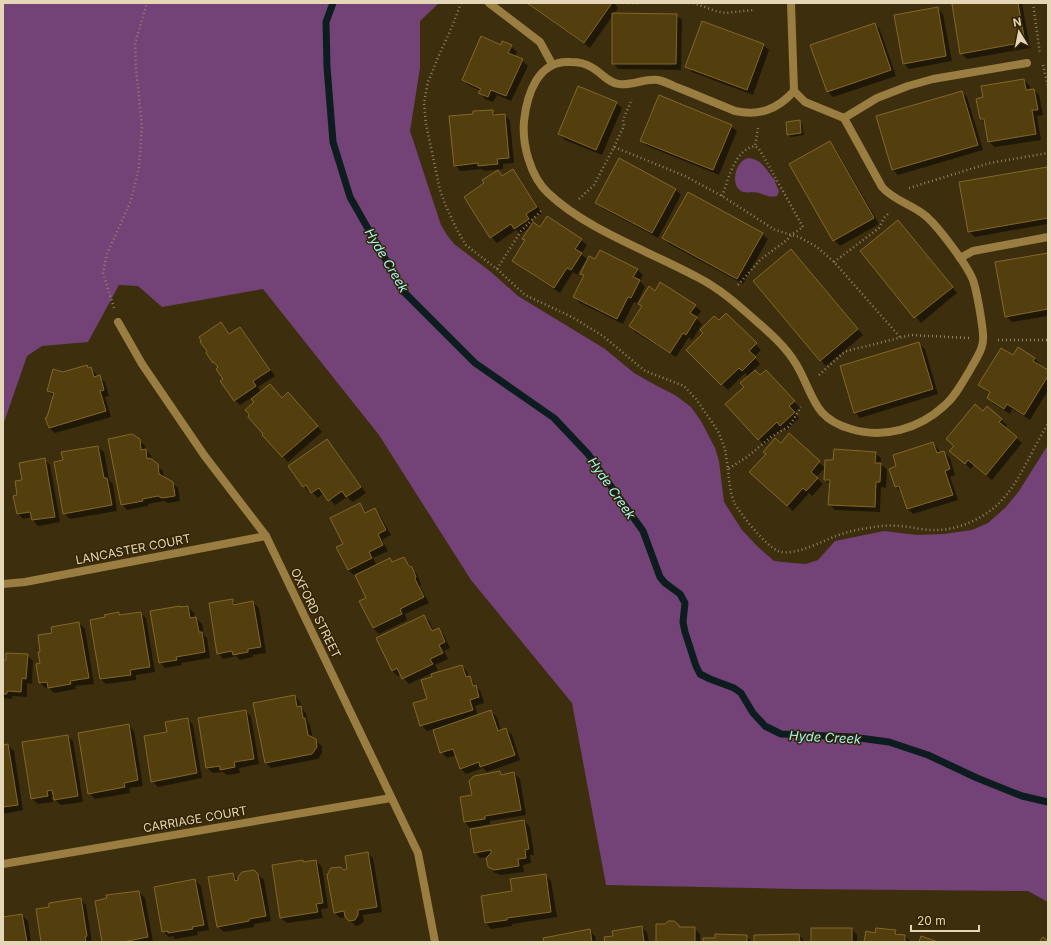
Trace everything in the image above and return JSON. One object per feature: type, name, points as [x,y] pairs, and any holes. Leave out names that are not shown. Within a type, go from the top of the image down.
[{"type":"street","points":[[489,3],[540,42],[552,64]]},
{"type":"street","points":[[790,3],[794,91],[799,98],[805,102],[844,118],[876,178],[888,194],[913,207],[927,217],[960,258],[969,272],[974,284],[982,324],[983,339],[979,354],[955,393],[945,406],[930,417],[915,425],[886,433],[870,433],[842,426],[831,420],[822,413],[811,396],[796,363],[766,329],[729,297],[698,277],[599,228],[569,209],[541,185],[533,172],[527,150],[524,124],[530,94],[536,81],[544,70],[552,64],[564,62],[584,64],[594,68],[610,81],[624,85],[648,80],[662,81],[743,113],[760,113],[781,103],[794,91]]},
{"type":"street","points":[[844,118],[877,98],[908,86],[933,79],[1027,62]]},
{"type":"street","points":[[960,258],[973,251],[1048,237]]},
{"type":"street","name":"OXFORD STREET","points":[[118,322],[142,364],[204,455],[266,536],[418,853],[435,942]]},
{"type":"street","name":"LANCASTER COURT","points":[[3,584],[25,582],[266,536]]},
{"type":"street","name":"CARRIAGE COURT","points":[[3,864],[391,798]]},
{"type":"path","points":[[118,322],[103,273],[107,254],[130,203],[139,168],[142,128],[135,43],[147,3]]},
{"type":"path","points":[[461,3],[428,82],[424,103],[426,124],[440,190],[457,230],[466,245],[497,269],[525,295],[572,317],[609,340],[638,367],[684,386],[690,392],[718,431],[724,450],[732,494],[738,508],[769,545],[778,550],[787,552],[816,545],[836,536],[868,528],[889,525],[944,530],[956,527],[979,517],[992,509],[1008,491],[1020,473],[1048,424]]},
{"type":"path","points":[[628,3],[638,3]]},
{"type":"path","points":[[693,3],[719,13],[754,10]]},
{"type":"path","points":[[1034,3],[1039,48],[1048,86]]},
{"type":"path","points":[[755,146],[760,113]]},
{"type":"path","points":[[569,209],[594,186],[624,126],[623,120],[626,114]]},
{"type":"path","points":[[722,196],[739,155],[748,148],[755,146]]},
{"type":"path","points":[[729,297],[761,260],[803,227],[765,159],[755,146]]},
{"type":"path","points":[[614,147],[676,172],[722,196],[775,230],[810,242],[834,262],[900,337]]},
{"type":"path","points":[[888,194],[990,163],[1048,153]]},
{"type":"path","points":[[497,269],[521,231],[544,208],[550,206],[556,199]]},
{"type":"path","points":[[834,262],[879,228],[886,215],[902,202]]},
{"type":"path","points":[[807,386],[842,354],[855,349],[900,337],[919,334],[950,337]]},
{"type":"path","points":[[983,339],[1023,341],[1048,340]]},
{"type":"path","points":[[728,469],[747,457],[771,437],[788,427],[802,405],[811,396]]},
{"type":"shaded area","points":[[3,3],[439,3],[420,21],[420,68],[410,131],[441,225],[447,235],[454,244],[491,272],[518,296],[605,349],[634,373],[675,395],[691,407],[701,421],[715,448],[719,461],[724,502],[742,530],[774,561],[806,564],[818,560],[835,541],[884,531],[917,535],[944,534],[972,530],[988,523],[1006,507],[1019,491],[1048,445],[1048,902],[1028,891],[796,889],[606,885],[572,703],[471,580],[379,435],[263,289],[162,307],[138,286],[119,285],[88,342],[42,346],[27,356],[3,425]]},
{"type":"shaded area","points":[[748,158],[761,163],[776,181],[775,182],[779,191],[777,196],[770,196],[757,192],[743,192],[737,187],[735,183],[736,172],[741,163]]},
{"type":"building","points":[[527,3],[612,3],[584,43]]},
{"type":"building","points":[[1018,3],[1025,42],[960,54],[952,4]]},
{"type":"building","points":[[938,7],[946,56],[903,64],[894,15]]},
{"type":"building","points":[[612,13],[677,14],[676,64],[612,64]]},
{"type":"building","points":[[702,21],[764,44],[747,90],[685,67]]},
{"type":"building","points":[[875,23],[891,70],[827,92],[810,45]]},
{"type":"building","points":[[481,36],[501,45],[502,41],[512,45],[508,53],[523,59],[506,96],[491,90],[488,97],[478,93],[481,89],[462,80]]},
{"type":"building","points":[[1024,79],[1026,90],[1034,89],[1038,110],[1032,110],[1036,134],[988,142],[984,119],[980,119],[976,99],[983,97],[981,86]]},
{"type":"building","points":[[578,86],[617,102],[596,150],[558,134]]},
{"type":"building","points":[[962,91],[978,145],[892,170],[876,116]]},
{"type":"building","points":[[659,95],[732,125],[713,170],[640,141]]},
{"type":"building","points":[[493,110],[493,115],[505,114],[509,158],[497,159],[498,164],[478,166],[478,163],[454,166],[449,116],[473,114],[473,111]]},
{"type":"building","points":[[800,120],[801,133],[787,135],[786,122]]},
{"type":"building","points":[[830,141],[874,218],[833,241],[789,164]]},
{"type":"building","points":[[619,158],[676,189],[652,233],[595,203]]},
{"type":"building","points":[[1047,167],[1048,218],[968,232],[959,182]]},
{"type":"building","points":[[513,169],[537,207],[526,214],[529,219],[514,229],[511,224],[490,238],[464,197],[484,183],[482,180],[498,170],[502,176]]},
{"type":"building","points":[[688,192],[763,233],[737,279],[662,238]]},
{"type":"building","points":[[547,216],[582,239],[575,249],[582,253],[571,270],[567,268],[554,288],[512,261],[525,240],[522,239],[533,222],[540,227]]},
{"type":"building","points":[[898,220],[953,287],[914,318],[860,251]]},
{"type":"building","points":[[791,249],[858,329],[820,361],[753,281]]},
{"type":"building","points":[[600,250],[638,269],[633,277],[640,280],[631,298],[628,297],[617,319],[573,297],[584,275],[580,274],[589,256],[595,259]]},
{"type":"building","points":[[1048,253],[1048,309],[1005,317],[995,262]]},
{"type":"building","points":[[660,282],[696,305],[690,313],[697,317],[686,335],[683,333],[670,353],[629,326],[642,306],[638,304],[649,286],[655,291]]},
{"type":"building","points":[[726,313],[757,343],[749,351],[756,357],[742,371],[739,368],[721,385],[686,350],[703,333],[700,330],[714,316],[719,320]]},
{"type":"building","points":[[221,322],[229,334],[240,327],[270,370],[253,381],[256,386],[234,401],[220,381],[223,379],[216,369],[218,367],[206,353],[207,351],[200,342],[199,337]]},
{"type":"building","points":[[919,342],[933,389],[854,413],[840,366]]},
{"type":"building","points":[[1018,347],[1035,358],[1033,361],[1048,370],[1048,376],[1024,415],[1007,404],[1004,409],[987,398],[990,392],[978,385],[1001,348],[1013,355]]},
{"type":"building","points":[[87,365],[88,368],[91,367],[94,377],[100,375],[104,390],[100,391],[106,411],[49,428],[45,418],[47,417],[54,393],[47,391],[53,369],[63,372]]},
{"type":"building","points":[[755,370],[760,375],[766,370],[795,401],[789,406],[795,412],[780,426],[777,422],[758,440],[725,404],[744,387],[740,383]]},
{"type":"building","points":[[270,384],[282,398],[288,392],[318,426],[282,457],[262,435],[263,434],[248,417],[249,414],[245,410],[254,402],[251,399]]},
{"type":"building","points":[[975,404],[983,411],[987,406],[1002,419],[999,422],[1017,437],[986,475],[968,460],[965,464],[949,451],[954,446],[946,439]]},
{"type":"building","points":[[789,433],[820,461],[811,472],[818,478],[806,491],[803,488],[787,506],[749,472],[766,454],[763,452],[775,438],[781,443]]},
{"type":"building","points":[[132,434],[140,439],[141,450],[146,449],[147,459],[150,458],[158,464],[159,474],[173,482],[175,496],[162,498],[158,496],[142,499],[143,501],[121,505],[108,439]]},
{"type":"building","points":[[327,439],[361,487],[346,497],[342,491],[328,501],[319,488],[311,493],[306,485],[303,487],[288,466]]},
{"type":"building","points":[[933,442],[937,453],[944,451],[950,469],[945,471],[953,495],[907,509],[899,486],[895,487],[889,469],[896,466],[893,455]]},
{"type":"building","points":[[98,446],[104,478],[107,478],[112,505],[63,514],[54,462],[63,460],[61,452]]},
{"type":"building","points":[[834,449],[876,452],[875,463],[881,463],[880,482],[876,482],[875,507],[828,505],[830,480],[824,480],[825,460],[833,460]]},
{"type":"building","points":[[45,458],[55,517],[32,520],[30,512],[17,514],[13,496],[17,495],[15,481],[22,480],[19,463]]},
{"type":"building","points":[[360,503],[365,513],[375,508],[386,530],[378,534],[383,545],[369,552],[372,558],[348,570],[336,547],[343,544],[330,518]]},
{"type":"building","points":[[404,557],[409,566],[412,567],[416,577],[415,579],[424,597],[400,609],[402,614],[373,628],[359,601],[366,598],[355,575],[390,558],[392,562]]},
{"type":"building","points":[[233,599],[233,605],[253,601],[261,647],[248,649],[248,652],[233,655],[232,651],[217,654],[209,603]]},
{"type":"building","points":[[188,606],[190,618],[196,617],[199,632],[202,632],[205,652],[176,657],[177,660],[159,663],[150,611]]},
{"type":"building","points":[[119,612],[119,615],[141,612],[150,667],[130,670],[131,675],[100,679],[90,620]]},
{"type":"building","points":[[424,615],[432,631],[439,628],[445,642],[439,645],[443,653],[430,659],[433,664],[402,679],[397,668],[392,671],[376,638]]},
{"type":"building","points":[[79,622],[89,678],[70,681],[71,684],[48,688],[47,682],[39,683],[36,664],[40,663],[38,652],[40,652],[38,635],[52,633],[51,627]]},
{"type":"building","points":[[6,653],[28,654],[26,679],[22,678],[21,692],[7,691],[7,694],[3,694],[3,660],[6,660]]},
{"type":"building","points":[[462,665],[466,677],[470,676],[473,686],[476,685],[479,697],[470,700],[473,710],[420,726],[413,703],[427,699],[421,680],[432,677],[431,674]]},
{"type":"building","points":[[295,695],[297,707],[301,706],[303,718],[305,718],[308,735],[316,739],[317,747],[312,754],[265,763],[253,703]]},
{"type":"building","points":[[246,710],[254,759],[234,762],[235,767],[220,770],[220,766],[206,768],[198,718]]},
{"type":"building","points":[[491,710],[498,731],[506,728],[515,755],[480,767],[479,762],[460,769],[453,749],[440,753],[433,730]]},
{"type":"building","points":[[188,718],[197,773],[151,782],[144,736],[167,732],[165,722]]},
{"type":"building","points":[[129,724],[138,780],[124,783],[125,787],[88,794],[78,733]]},
{"type":"building","points":[[68,735],[78,796],[54,800],[52,790],[47,791],[48,796],[31,799],[22,742]]},
{"type":"building","points":[[8,744],[18,805],[3,807],[3,745]]},
{"type":"building","points":[[500,771],[501,775],[514,772],[521,810],[485,816],[485,819],[464,822],[460,797],[472,795],[469,781],[474,776]]},
{"type":"building","points":[[524,820],[529,849],[525,850],[526,858],[518,859],[519,866],[494,870],[488,867],[486,858],[491,853],[491,850],[474,853],[470,829]]},
{"type":"building","points":[[368,852],[377,907],[358,910],[358,915],[355,920],[349,921],[345,917],[344,911],[334,913],[327,875],[331,868],[340,867],[344,870],[347,869],[345,856]]},
{"type":"building","points":[[303,860],[303,862],[316,860],[323,903],[316,904],[318,912],[280,918],[272,865]]},
{"type":"building","points":[[254,870],[258,874],[266,916],[217,927],[208,877],[233,873],[235,881],[238,880],[238,877],[242,872]]},
{"type":"building","points":[[546,874],[551,912],[507,918],[507,920],[485,923],[481,896],[512,891],[510,879]]},
{"type":"building","points":[[195,879],[204,925],[192,927],[193,929],[168,933],[168,931],[162,932],[154,887]]},
{"type":"building","points":[[139,891],[148,937],[123,942],[102,942],[95,901],[107,898],[106,895]]},
{"type":"building","points":[[81,898],[87,936],[85,937],[86,942],[41,942],[36,909],[49,907],[49,903]]},
{"type":"building","points":[[22,914],[27,942],[3,942],[3,917]]},
{"type":"building","points":[[668,921],[674,921],[679,925],[679,927],[695,927],[695,942],[656,942],[656,924],[665,924]]},
{"type":"building","points":[[642,926],[644,942],[605,942],[604,937],[613,936],[612,931]]},
{"type":"building","points":[[811,928],[852,928],[852,942],[811,942]]},
{"type":"building","points":[[876,928],[896,930],[895,934],[905,935],[905,942],[864,942],[866,931],[875,933]]},
{"type":"building","points":[[590,929],[592,942],[544,942],[543,938]]},
{"type":"building","points":[[715,934],[747,935],[747,942],[703,942],[703,938],[715,938]]},
{"type":"building","points":[[799,934],[800,942],[754,942],[754,935]]},
{"type":"building","points":[[921,936],[938,942],[919,942]]},
{"type":"building","points":[[1043,937],[1048,941],[1048,942],[1039,942]]},
{"type":"waterway","name":"Hyde Creek","points":[[333,3],[326,22],[327,67],[333,142],[350,197],[404,292],[475,363],[554,418],[588,454],[643,531],[660,577],[665,583],[680,594],[685,603],[683,622],[685,632],[700,674],[734,688],[741,693],[753,713],[765,726],[781,734],[852,737],[889,742],[928,755],[977,778],[1022,796],[1048,802]]}]
